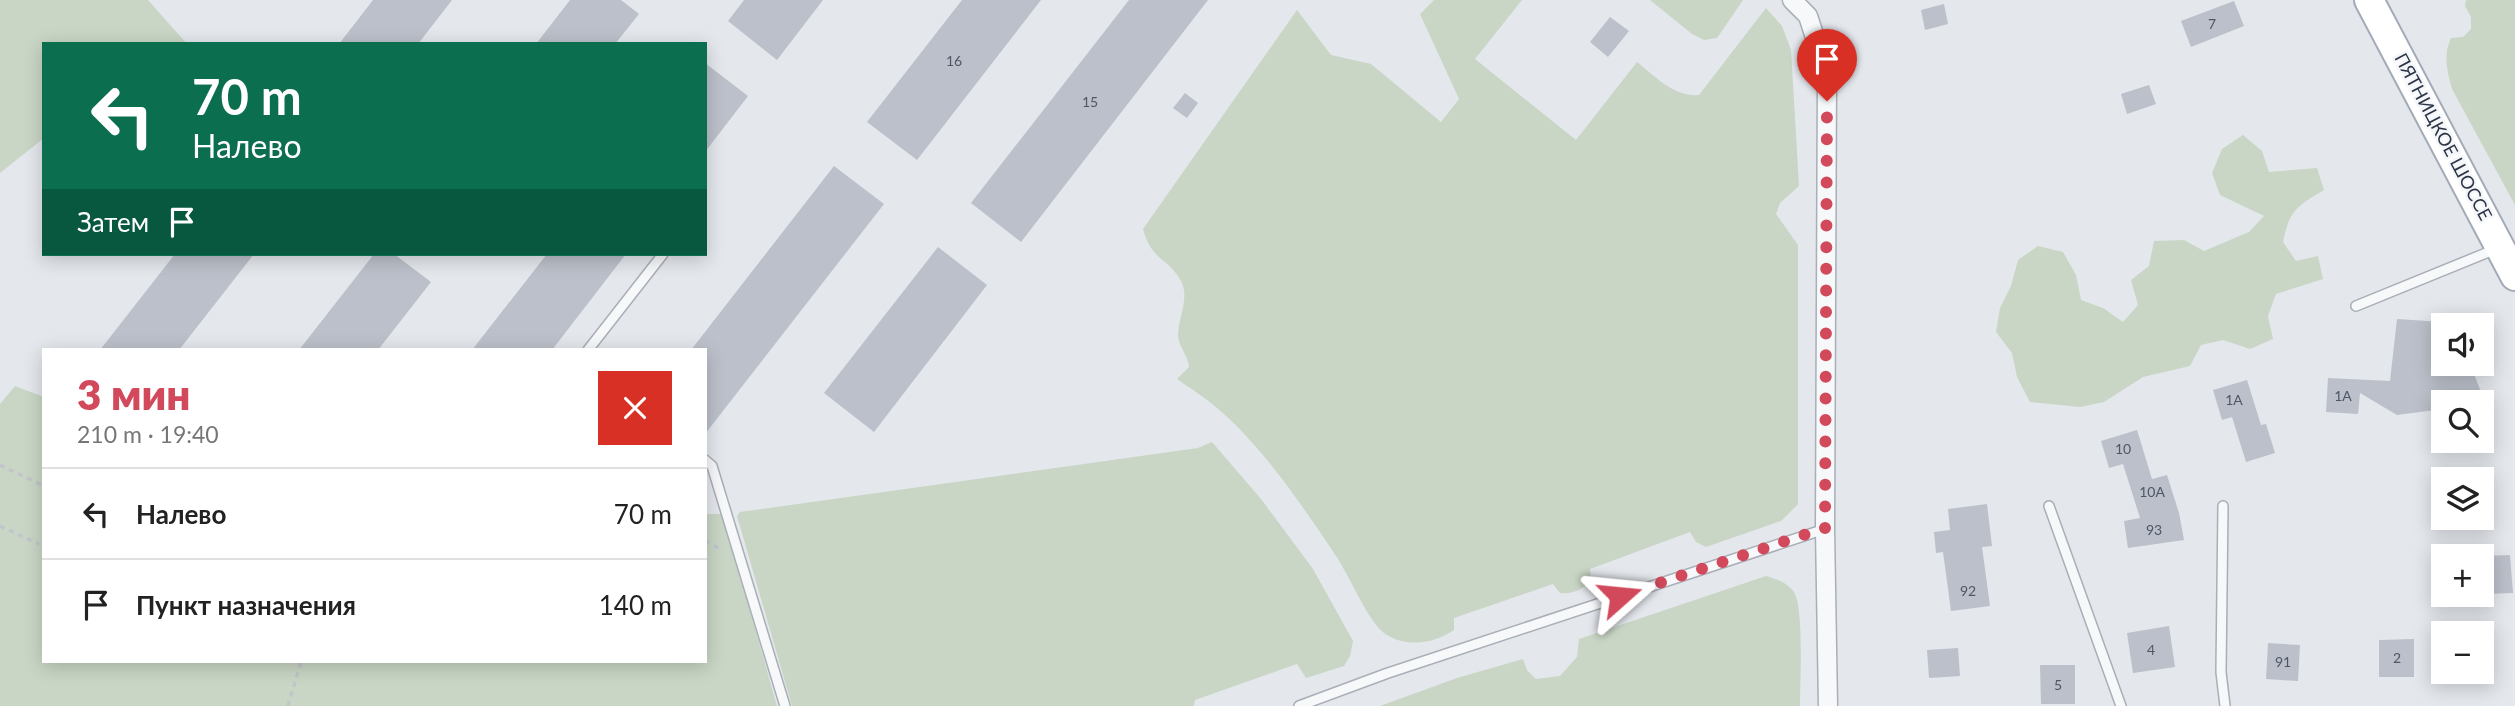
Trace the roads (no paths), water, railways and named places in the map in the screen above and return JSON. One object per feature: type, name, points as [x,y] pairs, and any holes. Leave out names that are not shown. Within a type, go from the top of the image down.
[{"type":"main road","name":"ПЯТНИЦКОЕ ШОССЕ","points":[[2369,0],[2515,276]]},
{"type":"street","points":[[1792,0],[1808,16],[1827,74],[1825,528],[1828,706]]},
{"type":"lane","points":[[2356,306],[2501,247]]},
{"type":"lane","points":[[590,348],[661,256]]},
{"type":"lane","points":[[707,462],[712,466],[785,706]]},
{"type":"lane","points":[[2049,506],[2122,706]]},
{"type":"lane","points":[[2223,506],[2221,672],[2225,706]]},
{"type":"lane","points":[[1299,706],[1388,673],[1825,528]]}]
